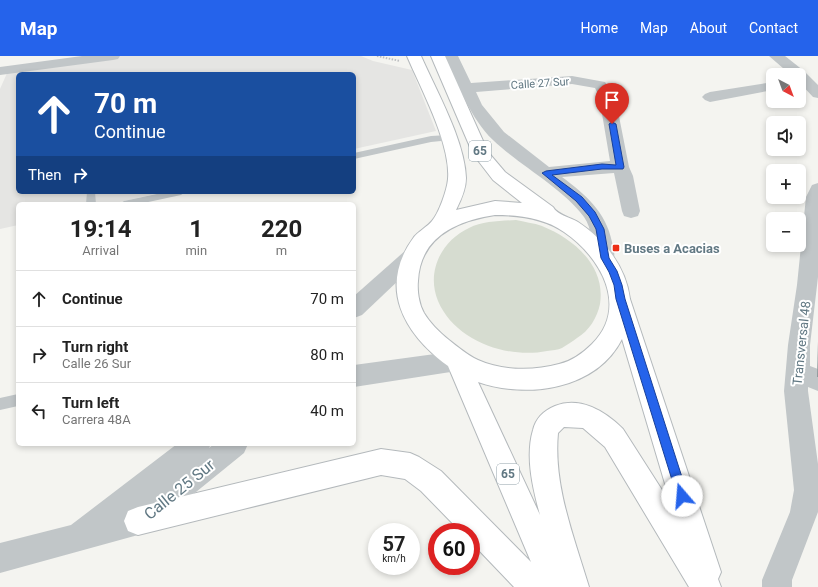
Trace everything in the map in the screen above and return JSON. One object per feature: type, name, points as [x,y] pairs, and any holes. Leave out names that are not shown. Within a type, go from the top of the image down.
[{"type":"main road","name":"65","points":[[414,56],[448,138],[455,159],[457,179],[452,201],[440,225]]},
{"type":"main road","name":"65","points":[[438,56],[481,154],[500,176],[557,220],[584,236],[605,258],[613,271],[618,285],[620,314],[610,341],[591,360],[570,371],[546,378],[514,379],[494,376],[457,361],[429,338],[419,324],[412,310],[408,295],[407,281],[413,255],[420,244],[440,225],[466,213],[496,208],[527,210],[557,220]]},
{"type":"main road","name":"65","points":[[620,299],[711,587]]},
{"type":"main road","name":"65","points":[[457,361],[557,587]]},
{"type":"main road","points":[[574,587],[548,491],[543,455],[545,430],[557,416],[570,414],[586,416],[600,423],[614,438],[706,587]]},
{"type":"main road","points":[[138,521],[381,462],[410,466],[431,480],[526,578],[539,587]]},
{"type":"street","points":[[0,72],[80,58],[113,56]]},
{"type":"street","points":[[451,56],[476,106],[498,136],[579,199],[592,214],[600,229],[605,258]]},
{"type":"street","points":[[776,56],[789,68]]},
{"type":"street","points":[[806,77],[818,71]]},
{"type":"street","name":"Calle 27 Sur","points":[[467,88],[572,80],[600,85],[607,96],[620,167]]},
{"type":"street","points":[[806,83],[818,94]]},
{"type":"street","points":[[710,97],[766,87]]},
{"type":"street","points":[[546,173],[602,166],[620,167],[624,176],[631,211]]},
{"type":"street","name":"Transversal 48","points":[[778,587],[777,580],[813,492],[796,392],[808,377],[798,345],[813,285],[817,195]]},
{"type":"street","points":[[356,307],[413,255]]},
{"type":"street","points":[[356,376],[457,361]]},
{"type":"street","name":"Calle 25 Sur","points":[[73,539],[195,446]]},
{"type":"street","name":"Calle 25 Sur","points":[[0,558],[138,521],[232,446]]},
{"type":"lane","points":[[356,156],[431,139],[448,138]]},
{"type":"lane","points":[[134,202],[172,194]]},
{"type":"lane","points":[[0,404],[16,400]]},
{"type":"shaded area","points":[[121,56],[361,56],[373,61],[412,70],[436,131],[356,149],[356,72],[16,72],[16,194],[155,194],[120,202],[16,202],[16,225],[0,229],[0,89],[8,71]]},
{"type":"shaded area","points":[[516,220],[542,226],[565,238],[576,246],[585,256],[593,266],[598,278],[601,290],[600,304],[595,319],[589,328],[581,335],[560,349],[532,353],[515,352],[484,344],[469,337],[457,327],[446,315],[438,301],[435,290],[435,269],[438,258],[451,241],[469,228],[480,224]]},
{"type":"place","name":"Buses a Acacias","points":[[616,248]]},
{"type":"route","points":[[612,124],[620,167],[602,166],[546,173],[579,199],[592,214],[600,229],[605,258],[613,271],[618,285],[620,299],[682,496]]}]
